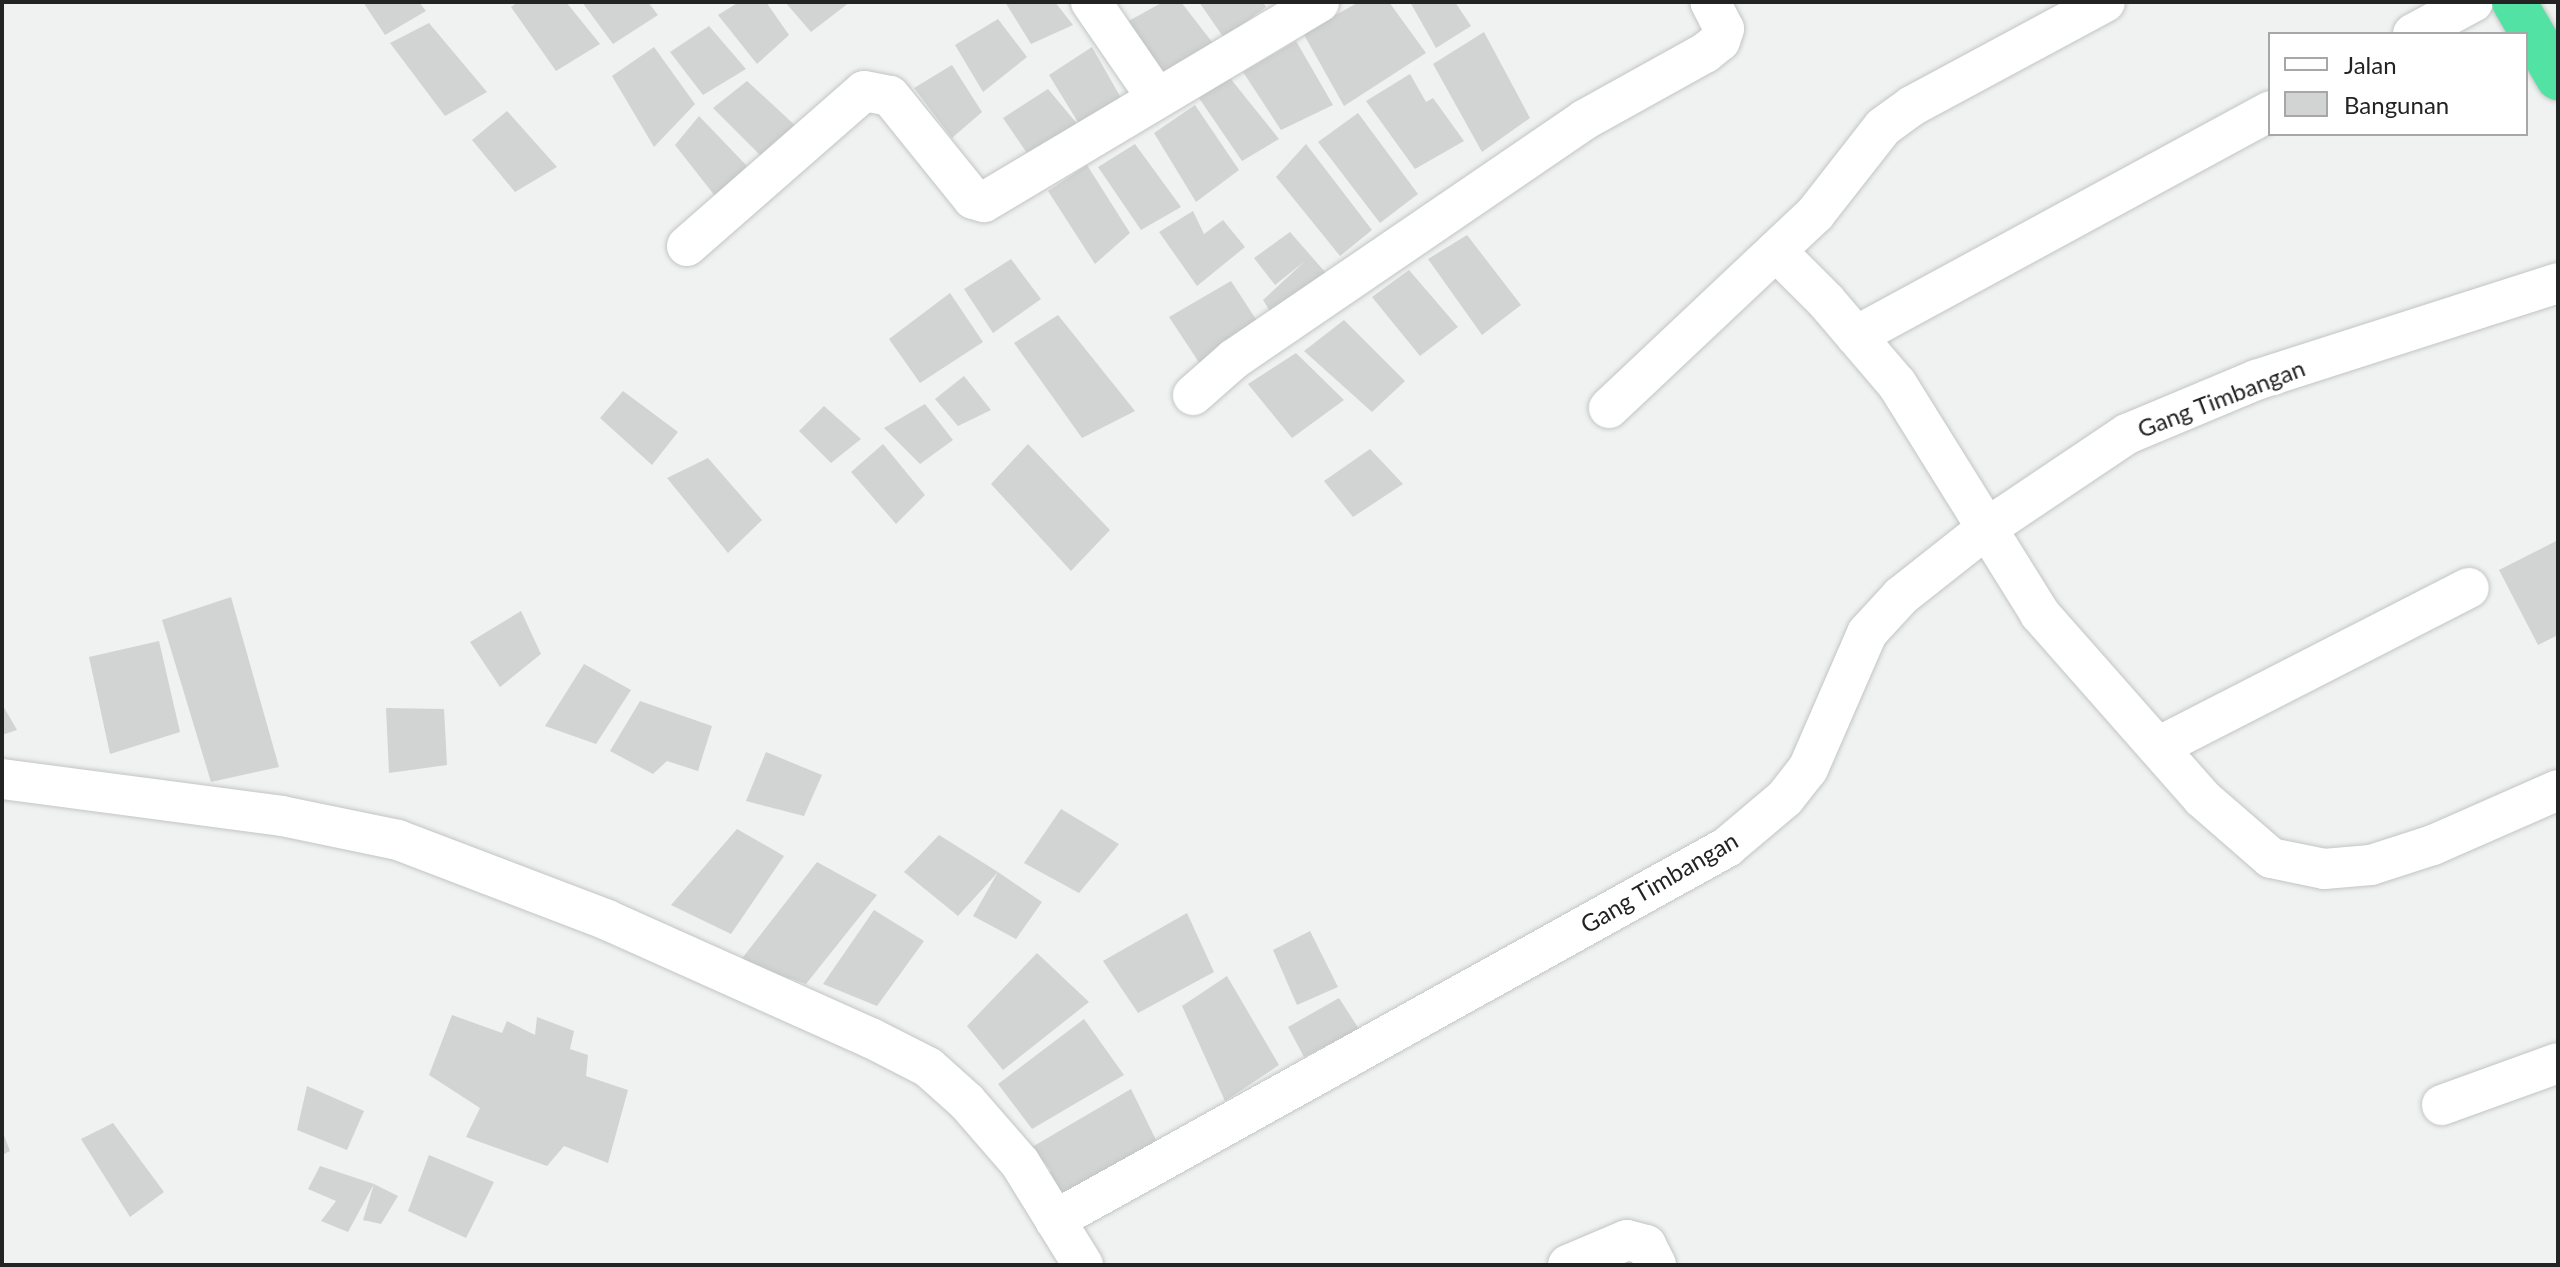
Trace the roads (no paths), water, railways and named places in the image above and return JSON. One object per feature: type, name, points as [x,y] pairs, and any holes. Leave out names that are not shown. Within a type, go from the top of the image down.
[{"type":"highway","points":[[2514,2],[2558,78]]},
{"type":"street","points":[[1091,2],[1157,98]]},
{"type":"street","points":[[687,246],[864,91],[890,96],[973,199],[984,202],[1319,2]]},
{"type":"street","points":[[1193,395],[1234,359],[1584,120],[1705,53],[1720,41],[1724,29],[1711,2]]},
{"type":"street","points":[[1609,408],[1815,214],[1883,127],[1912,106],[2105,2]]},
{"type":"street","points":[[2417,32],[2473,2]]},
{"type":"street","points":[[1856,336],[2268,112]]},
{"type":"street","points":[[1776,251],[1897,384],[2040,614],[2242,838],[2271,858],[2324,869],[2371,865],[2433,845],[2558,790]]},
{"type":"street","name":"Gang Timbangan","points":[[1055,1220],[1727,847],[1785,798],[1808,769],[1867,633],[1901,596],[1987,528],[2127,434],[2256,380],[2558,283]]},
{"type":"street","points":[[2158,747],[2469,588]]},
{"type":"street","points":[[2,779],[282,816],[398,840],[607,920],[928,1067],[1020,1163],[1083,1265]]},
{"type":"street","points":[[2442,1105],[2558,1063]]},
{"type":"street","points":[[1568,1265],[1627,1240],[1646,1245],[1656,1265]]}]
